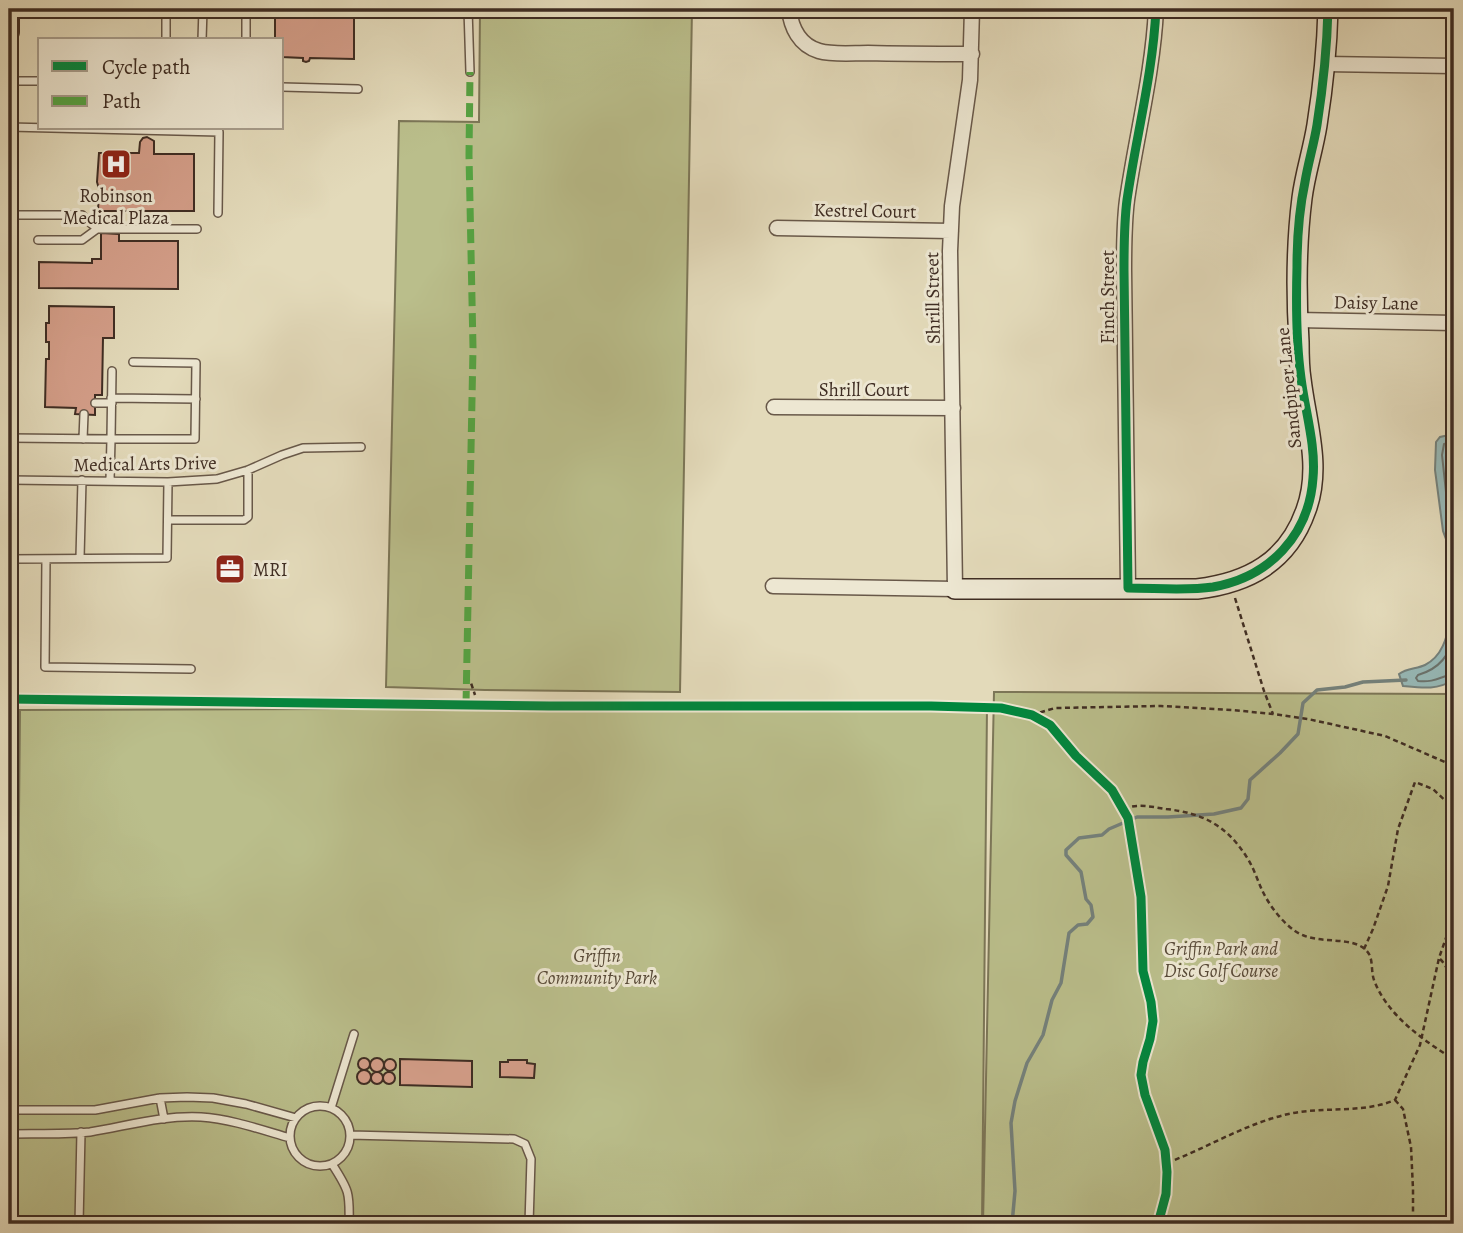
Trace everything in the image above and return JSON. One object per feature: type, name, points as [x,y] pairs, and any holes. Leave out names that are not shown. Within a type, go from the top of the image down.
[{"type":"street","points":[[9,9],[9,32]]},
{"type":"street","points":[[789,9],[796,33],[801,40],[819,51],[972,54]]},
{"type":"street","name":"Shrill Street","points":[[955,589],[951,231],[972,54],[972,9]]},
{"type":"street","name":"Finch Street","points":[[1128,588],[1125,234],[1127,203],[1156,9]]},
{"type":"street","name":"Sandpiper Lane","points":[[773,586],[1197,589],[1248,577],[1279,555],[1299,527],[1314,477],[1300,375],[1297,268],[1302,198],[1317,125],[1325,64],[1328,9]]},
{"type":"street","points":[[1325,64],[1454,66]]},
{"type":"street","name":"Kestrel Court","points":[[777,228],[951,231]]},
{"type":"street","name":"Daisy Lane","points":[[1297,320],[1454,323]]},
{"type":"street","name":"Shrill Court","points":[[774,407],[953,408]]},
{"type":"lane","points":[[166,9],[166,38]]},
{"type":"lane","points":[[202,38],[203,9]]},
{"type":"lane","points":[[246,9],[246,38]]},
{"type":"lane","points":[[468,9],[470,72]]},
{"type":"lane","points":[[9,81],[38,81]]},
{"type":"lane","points":[[284,87],[358,89]]},
{"type":"lane","points":[[9,127],[38,128]]},
{"type":"lane","points":[[135,130],[219,132],[218,213]]},
{"type":"lane","points":[[9,215],[82,215],[97,229]]},
{"type":"lane","points":[[37,240],[82,240],[97,229],[197,229]]},
{"type":"lane","points":[[9,438],[195,439],[196,363],[133,362]]},
{"type":"lane","points":[[110,480],[112,371]]},
{"type":"lane","points":[[95,403],[112,400],[196,399]]},
{"type":"lane","points":[[83,439],[84,414]]},
{"type":"lane","name":"Medical Arts Drive","points":[[9,480],[169,482],[217,479],[303,448],[361,447]]},
{"type":"lane","points":[[168,520],[244,520],[248,517],[247,470]]},
{"type":"lane","points":[[80,558],[82,480]]},
{"type":"lane","points":[[9,559],[167,558],[169,482]]},
{"type":"lane","points":[[46,559],[45,667],[191,669]]},
{"type":"lane","points":[[9,699],[549,706]]},
{"type":"lane","points":[[331,1108],[354,1034]]},
{"type":"lane","points":[[9,1110],[95,1110],[160,1098],[212,1098],[296,1118]]},
{"type":"lane","points":[[160,1098],[164,1119]]},
{"type":"lane","points":[[312,1107],[331,1108],[345,1119],[350,1135],[345,1152],[332,1164],[324,1166],[307,1163],[295,1152],[290,1138],[292,1126],[296,1118],[312,1107]]},
{"type":"lane","points":[[9,1134],[81,1132],[164,1119],[205,1118],[250,1126],[290,1138]]},
{"type":"lane","points":[[79,1224],[81,1132]]},
{"type":"lane","points":[[350,1135],[514,1139],[525,1144],[531,1159],[529,1224]]},
{"type":"lane","points":[[332,1164],[349,1193],[349,1224]]},
{"type":"path","points":[[1230,583],[1273,714]]},
{"type":"path","points":[[466,677],[471,683],[477,705]]},
{"type":"path","points":[[549,706],[965,706],[1001,708],[1032,715],[1050,725],[1076,756],[1112,790],[1128,818],[1143,912],[1143,971],[1153,1021],[1141,1075],[1144,1095],[1165,1150],[1166,1163],[1166,1194],[1158,1224]]},
{"type":"path","points":[[1032,715],[1055,708],[1161,706],[1273,714],[1385,736],[1454,766]]},
{"type":"path","points":[[1364,949],[1388,886],[1398,829],[1415,782],[1433,789],[1454,809]]},
{"type":"path","points":[[1124,809],[1133,805],[1182,811],[1206,818],[1228,834],[1247,857],[1264,894],[1282,919],[1297,933],[1312,940],[1358,944],[1370,955],[1374,979],[1386,1003],[1406,1024],[1453,1059],[1454,1051]]},
{"type":"path","points":[[1166,1163],[1237,1131],[1290,1114],[1383,1105],[1395,1100],[1420,1045],[1439,958],[1454,915]]},
{"type":"path","points":[[1439,958],[1447,965],[1454,1022]]},
{"type":"path","points":[[1395,1100],[1402,1109],[1410,1147],[1413,1224]]},
{"type":"green space","points":[[480,9],[692,9],[680,692],[386,687],[399,121],[479,122]]},
{"type":"green space","name":"Griffin Park and Disc Golf Course","points":[[994,692],[1454,694],[1454,1224],[983,1224]]},
{"type":"green space","name":"Griffin Community Park","points":[[987,707],[982,1224],[15,1224],[20,710]]},
{"type":"water","points":[[1454,435],[1454,561],[1443,531],[1435,470],[1436,442],[1440,437]]},
{"type":"water","points":[[1454,607],[1454,680],[1436,687],[1403,686],[1399,674],[1425,665],[1438,654],[1446,639]]},
{"type":"building","points":[[347,9],[354,9],[354,59],[310,58],[306,62],[303,58],[284,57],[284,38],[275,38],[275,12],[347,13]]},
{"type":"building","points":[[147,137],[154,141],[154,154],[194,154],[194,211],[98,211],[99,153],[139,153],[140,142]]},
{"type":"building","points":[[101,233],[119,234],[119,241],[178,241],[178,289],[39,288],[39,262],[92,263],[92,259],[101,259]]},
{"type":"building","points":[[49,306],[114,307],[114,338],[103,338],[102,395],[95,395],[95,415],[75,414],[76,408],[45,407],[46,359],[49,359],[46,323],[49,323]]},
{"type":"building","points":[[364,1058],[370,1064],[364,1070],[358,1064]]},
{"type":"building","points":[[377,1058],[382,1060],[382,1070],[377,1072],[372,1070],[370,1065],[372,1060]]},
{"type":"building","points":[[390,1059],[396,1065],[390,1071],[384,1065]]},
{"type":"building","points":[[400,1059],[472,1061],[472,1087],[400,1085]]},
{"type":"building","points":[[527,1060],[527,1063],[535,1064],[534,1078],[500,1077],[500,1062]]},
{"type":"building","points":[[364,1070],[369,1072],[369,1082],[364,1084],[359,1082],[357,1077],[359,1072]]},
{"type":"building","points":[[377,1072],[383,1078],[377,1084],[371,1078]]},
{"type":"building","points":[[384,1073],[394,1073],[394,1083],[384,1083]]},
{"type":"waterway","points":[[1012,1224],[1015,1191],[1011,1123],[1015,1101],[1027,1063],[1043,1035],[1052,1000],[1061,983],[1069,933],[1078,925],[1087,924],[1093,917],[1091,905],[1086,899],[1081,872],[1066,855],[1066,850],[1079,838],[1102,835],[1109,829],[1137,817],[1214,814],[1241,808],[1248,799],[1250,780],[1298,734],[1303,703],[1317,690],[1363,682],[1406,680]]},
{"type":"marked path","points":[[466,705],[473,348],[470,72]]},
{"type":"cycle path","points":[[1156,9],[1125,226],[1128,588],[1182,589],[1213,587],[1233,582],[1268,563],[1294,535],[1304,518],[1310,499],[1314,466],[1298,351],[1297,246],[1301,203],[1321,96],[1328,9]]},
{"type":"cycle path","points":[[9,699],[549,706],[931,706],[1001,708],[1032,715],[1050,725],[1076,756],[1112,790],[1128,818],[1141,897],[1143,971],[1153,1021],[1141,1075],[1145,1095],[1165,1150],[1167,1172],[1166,1194],[1158,1224]]},
{"type":"place","name":"Robinson Medical Plaza","points":[[116,164]]},
{"type":"place","name":"MRI","points":[[230,569]]}]
